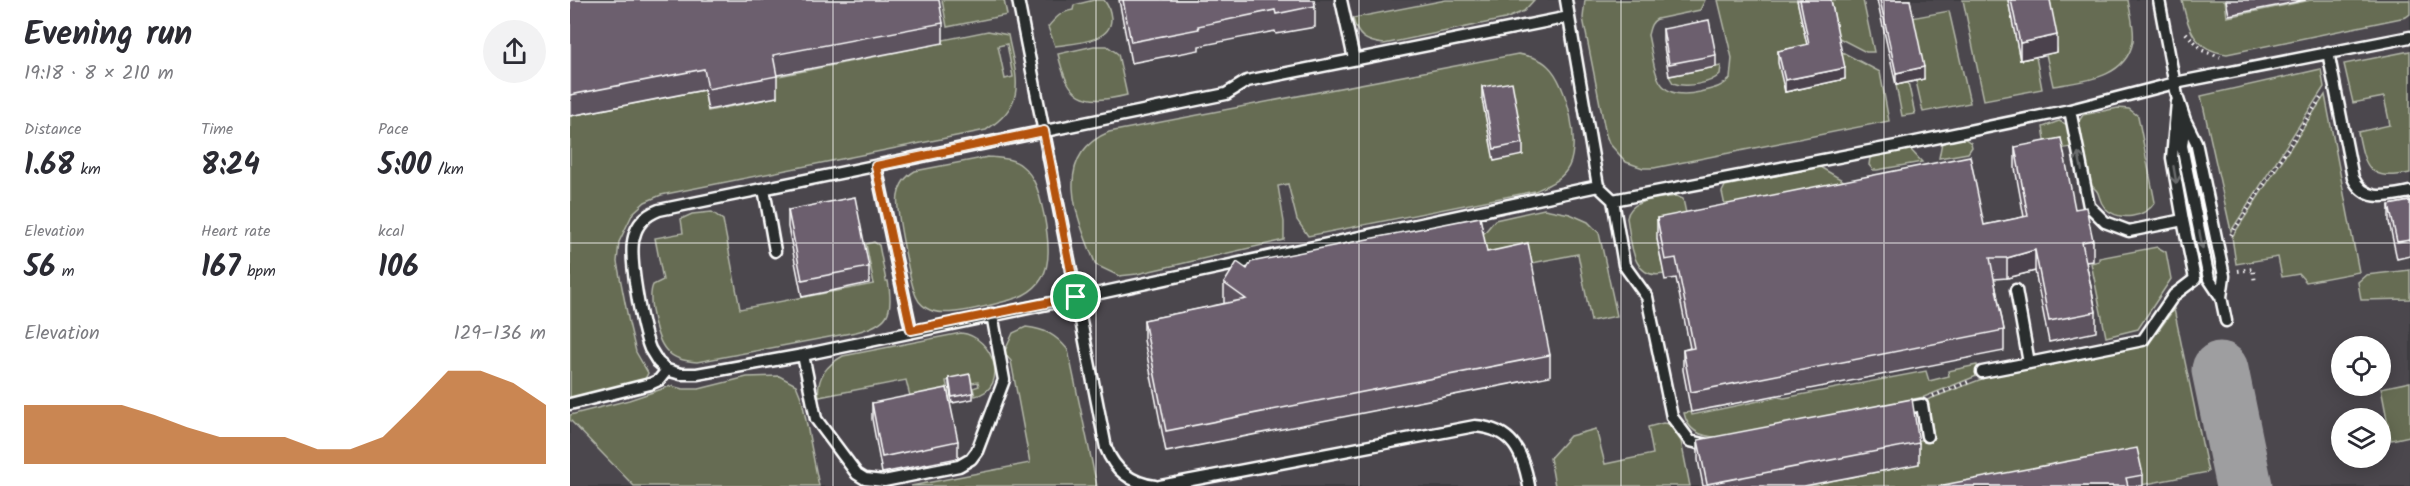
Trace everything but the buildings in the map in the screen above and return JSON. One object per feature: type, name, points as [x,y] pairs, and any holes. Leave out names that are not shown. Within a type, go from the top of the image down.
[{"type":"lane","points":[[1018,0],[1104,438],[1110,459],[1124,474],[1136,482],[1155,486]]},
{"type":"lane","points":[[1341,0],[1354,59]]},
{"type":"lane","points":[[1566,0],[1598,186],[1612,200],[1624,265],[1647,297],[1672,417],[1690,441],[1707,446],[1727,445]]},
{"type":"lane","points":[[2159,0],[2177,96],[2196,142],[2224,276],[2221,297],[2226,321]]},
{"type":"lane","points":[[1569,17],[1246,81],[1226,93],[659,210],[650,214],[638,227],[634,236],[632,255],[646,340],[654,356],[667,370],[681,374],[697,374],[803,355],[911,330],[1598,186]]},
{"type":"lane","points":[[1612,200],[2070,110],[2175,83],[2410,37]]},
{"type":"lane","points":[[2328,52],[2357,185],[2365,193],[2374,197],[2410,192]]},
{"type":"lane","points":[[1982,372],[2143,340],[2174,295],[2195,279],[2172,158],[2177,96]]},
{"type":"lane","points":[[2070,110],[2090,206],[2105,222],[2129,231],[2183,220]]},
{"type":"lane","points":[[2185,120],[2182,146],[2209,279],[2221,297]]},
{"type":"lane","points":[[876,166],[911,330]]},
{"type":"lane","points":[[764,189],[775,251]]},
{"type":"lane","points":[[2016,290],[2029,363]]},
{"type":"lane","points":[[803,355],[816,418],[857,474],[865,479],[879,482],[959,466],[971,459],[977,451],[1004,380],[992,314]]},
{"type":"lane","points":[[570,404],[650,384],[659,380],[667,370]]},
{"type":"lane","points":[[1887,412],[1922,405],[1927,436]]},
{"type":"lane","points":[[1160,486],[1475,426],[1493,430],[1512,442],[1521,454],[1529,486]]},
{"type":"path","points":[[2181,24],[2186,33],[2184,35]]},
{"type":"path","points":[[2226,244],[2333,77]]},
{"type":"path","points":[[1922,405],[1926,399],[1981,377],[1982,372]]},
{"type":"shaded area","points":[[570,0],[2410,0],[2410,486],[570,486]]},
{"type":"green space","points":[[942,0],[1004,0],[1007,15],[947,27]]},
{"type":"green space","points":[[1104,0],[1109,9],[1110,26],[1105,32],[1090,40],[1055,46],[1048,27],[1051,23],[1062,14],[1073,10],[1074,5]]},
{"type":"green space","points":[[1446,0],[1534,0],[1524,11],[1505,19],[1384,44],[1372,42],[1363,37],[1357,30],[1353,18]]},
{"type":"green space","points":[[1585,0],[1705,0],[1700,10],[1657,19],[1652,24],[1648,35],[1659,81],[1673,93],[1685,94],[1716,88],[1730,79],[1732,58],[1718,0],[1797,0],[1804,32],[1880,72],[1889,121],[1654,168],[1643,168],[1626,162],[1609,143],[1606,135],[1583,18]]},
{"type":"green space","points":[[1828,0],[1863,0],[1874,52],[1866,52],[1837,37]]},
{"type":"green space","points":[[1963,0],[2008,0],[2020,60],[2036,57],[2042,89],[1984,100]]},
{"type":"green space","points":[[2049,0],[2128,0],[2133,26],[2133,41],[2129,54],[2113,71],[2102,76],[2053,86],[2046,54],[2057,51]]},
{"type":"green space","points":[[2182,0],[2225,0],[2227,17],[2311,0],[2410,0],[2410,14],[2406,17],[2227,54],[2207,48],[2194,36]]},
{"type":"green space","points":[[1949,11],[1970,103],[1923,112],[1916,81],[1911,18]]},
{"type":"green space","points":[[988,31],[1008,35],[1016,88],[1009,110],[1000,120],[986,130],[661,195],[645,202],[633,213],[619,242],[617,262],[636,352],[648,373],[644,381],[570,402],[570,116],[704,90],[708,111],[777,97],[774,77],[943,43],[943,40]],"holes":[[[1007,44],[1013,77],[1005,79],[998,46]]]},
{"type":"green space","points":[[1094,46],[1107,46],[1118,54],[1127,95],[1099,99],[1088,98],[1072,89],[1062,69],[1058,54]]},
{"type":"green space","points":[[2410,51],[2410,173],[2386,175],[2377,173],[2371,169],[2363,155],[2358,132],[2390,125],[2384,97],[2353,103],[2344,64]]},
{"type":"green space","points":[[1518,54],[1545,63],[1555,74],[1567,101],[1573,133],[1571,161],[1563,175],[1548,185],[1535,191],[1308,236],[1297,220],[1288,184],[1278,186],[1284,222],[1284,240],[1137,274],[1119,276],[1096,265],[1076,210],[1073,191],[1074,173],[1079,157],[1090,143],[1109,132]]},
{"type":"green space","points":[[1721,66],[1720,74],[1698,84],[1673,83],[1669,76]]},
{"type":"green space","points":[[2321,69],[2324,87],[2231,231],[2201,96]]},
{"type":"green space","points":[[1908,82],[1915,114],[1902,116],[1896,85]]},
{"type":"green space","points":[[2325,95],[2359,272],[2306,282],[2299,274],[2282,277],[2278,257],[2236,264],[2232,237]]},
{"type":"green space","points":[[2118,108],[2129,109],[2138,116],[2155,202],[2145,212],[2132,216],[2117,215],[2105,208],[2097,191],[2090,185],[2077,124],[2083,115]]},
{"type":"green space","points":[[2059,121],[2068,125],[2072,147],[2047,151],[2043,127]]},
{"type":"green space","points":[[1964,138],[1971,143],[1972,147],[1968,153],[1939,158],[1942,142]]},
{"type":"green space","points":[[1910,149],[1922,162],[1877,170],[1873,170],[1869,165],[1870,158],[1873,156]]},
{"type":"green space","points":[[988,157],[1018,163],[1034,182],[1041,202],[1048,242],[1048,255],[1042,277],[1035,287],[1010,300],[958,312],[930,310],[918,300],[911,279],[899,215],[900,188],[906,178],[915,171]]},
{"type":"green space","points":[[1820,167],[1849,184],[1729,225],[1722,192],[1725,186]]},
{"type":"green space","points":[[1676,196],[1683,199],[1690,232],[1657,239],[1664,274],[1653,275],[1639,265],[1635,257],[1627,218],[1629,211],[1640,203]]},
{"type":"green space","points":[[1544,209],[1570,214],[1588,222],[1599,233],[1617,316],[1591,321],[1578,254],[1487,272],[1480,238],[1495,220]]},
{"type":"green space","points":[[712,212],[723,220],[740,309],[874,284],[866,244],[874,242],[879,245],[890,292],[887,316],[876,325],[856,332],[697,362],[673,356],[662,345],[652,308],[653,285],[663,280],[655,238],[683,233],[681,219],[692,214]]},
{"type":"green space","points":[[2157,247],[2166,252],[2171,279],[2138,329],[2106,337],[2091,263],[2099,261],[2099,258]]},
{"type":"green space","points":[[2410,270],[2410,299],[2361,300],[2358,282],[2366,275]]},
{"type":"green space","points":[[2174,309],[2208,472],[2141,485],[1804,486],[1919,464],[1915,441],[1934,437],[1927,400],[1987,377],[2148,345]]},
{"type":"green space","points":[[1026,327],[1050,334],[1068,350],[1097,486],[911,486],[1030,463],[1011,361],[1004,353],[1013,333]]},
{"type":"green space","points":[[961,333],[972,336],[982,343],[994,363],[995,373],[992,383],[986,391],[975,396],[973,388],[979,386],[978,382],[972,383],[970,376],[946,381],[950,401],[913,408],[906,380],[819,397],[819,383],[824,372],[843,356]]},
{"type":"green space","points":[[1977,365],[1979,375],[1924,397],[1723,437],[1704,435],[1693,430],[1684,413],[1691,412],[1692,415],[1926,371],[1929,381],[1949,376],[1948,371]]},
{"type":"green space","points":[[779,376],[796,385],[802,400],[819,486],[634,486],[570,420],[570,415],[629,400],[671,386],[699,389],[747,377]]},
{"type":"green space","points":[[2410,382],[2410,436],[2391,440],[2391,408],[2385,408],[2383,396],[2391,396],[2391,386]]},
{"type":"green space","points":[[1663,423],[1669,424],[1681,441],[1690,486],[1555,486],[1550,458],[1570,436],[1596,429],[1605,464],[1653,454],[1648,427]]},
{"type":"taxiway","points":[[2220,370],[2244,486]]},
{"type":"route","points":[[1044,131],[1076,297],[911,330],[876,166],[1044,131]]}]
